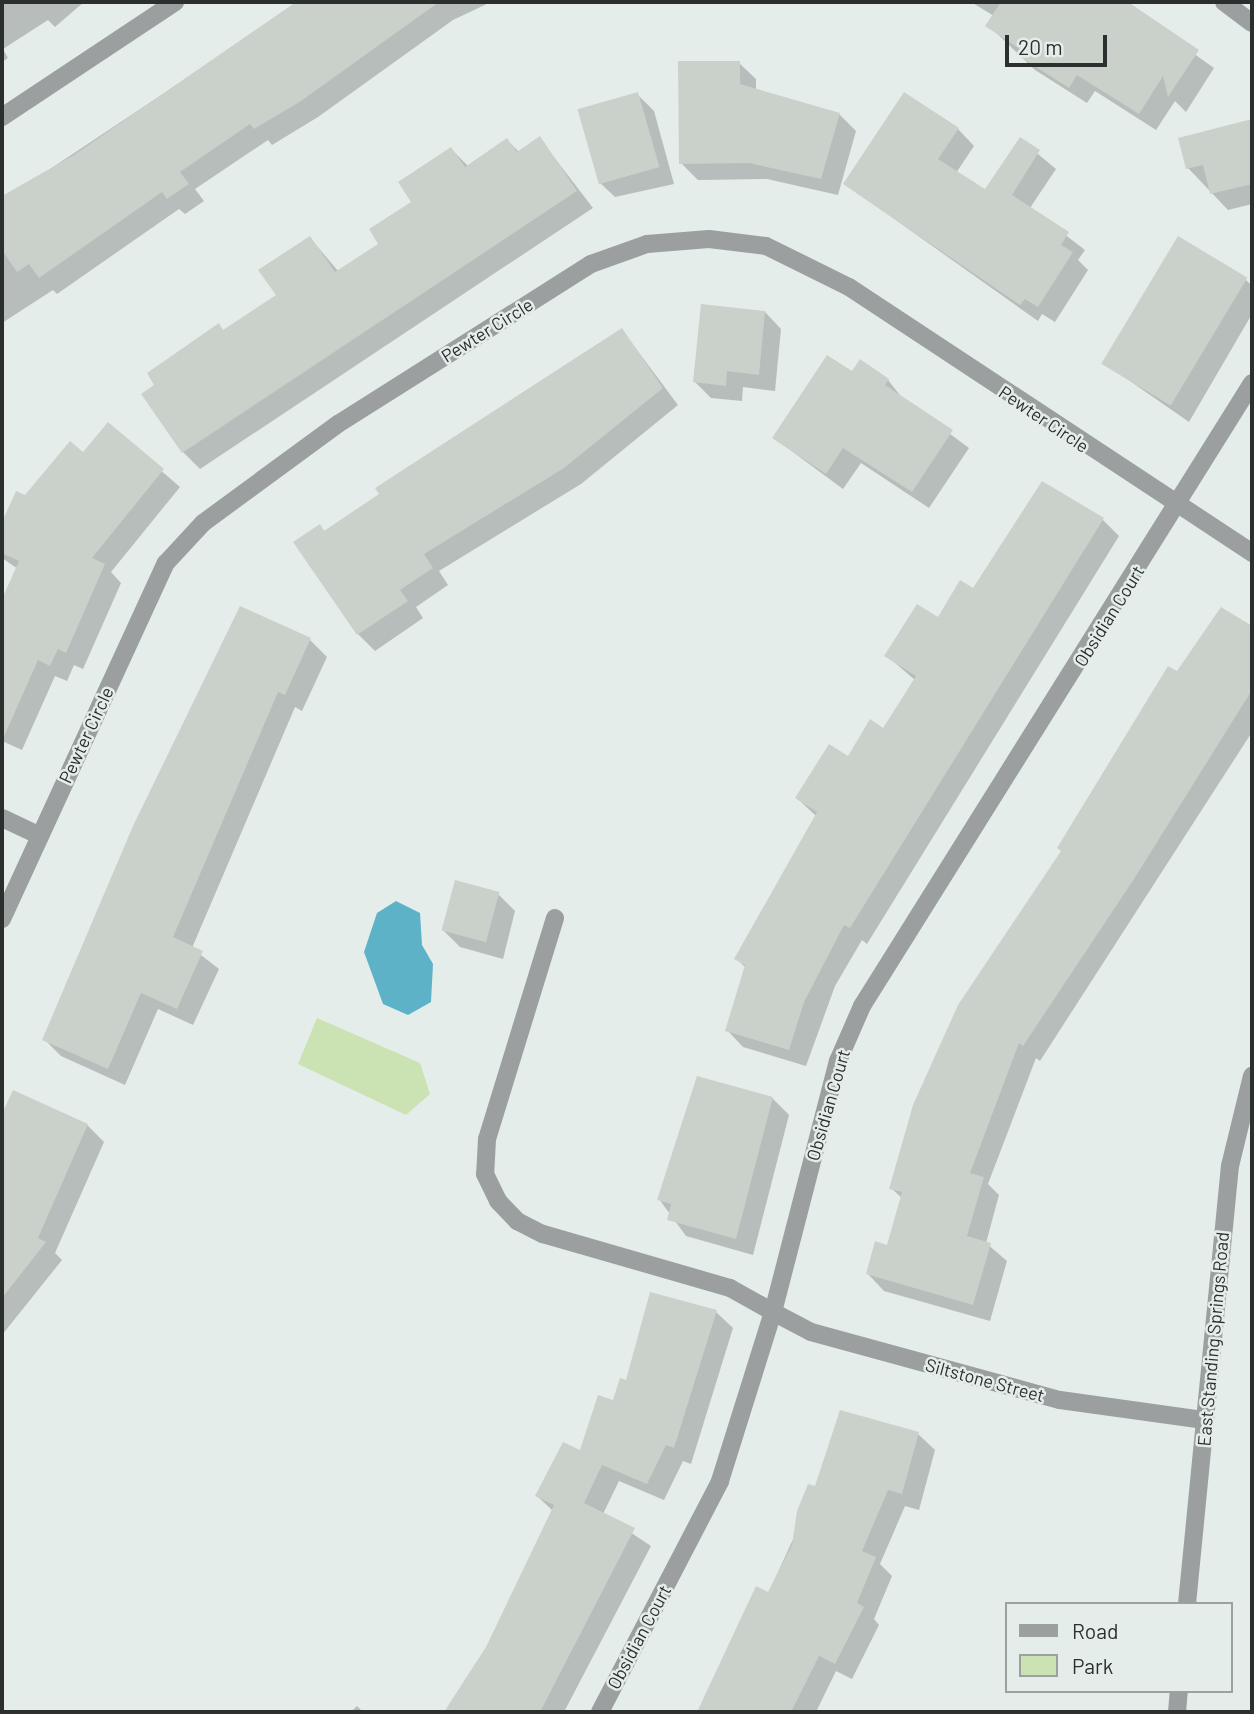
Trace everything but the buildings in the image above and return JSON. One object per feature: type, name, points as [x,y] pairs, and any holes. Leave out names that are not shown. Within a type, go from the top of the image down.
[{"type":"street","points":[[2,117],[175,2]]},
{"type":"street","points":[[1224,2],[1252,23]]},
{"type":"street","name":"Pewter Circle","points":[[2,919],[166,563],[203,523],[338,424],[591,264],[647,244],[709,239],[766,246],[837,281],[1177,508],[1252,553]]},
{"type":"street","points":[[1177,508],[1252,383]]},
{"type":"street","name":"Obsidian Court","points":[[600,1712],[720,1481],[773,1312],[838,1061],[862,1006],[1177,508]]},
{"type":"street","points":[[2,818],[40,836]]},
{"type":"street","name":"Siltstone Street","points":[[555,918],[487,1139],[485,1174],[498,1201],[517,1222],[543,1234],[730,1288],[811,1332],[1059,1400],[1205,1420]]},
{"type":"street","name":"East Standing Springs Road","points":[[1187,1602],[1230,1166],[1252,1076]]},
{"type":"street","points":[[1177,1712],[1179,1693]]},
{"type":"green space","points":[[317,1018],[420,1063],[430,1094],[406,1115],[298,1064]]},
{"type":"water","points":[[396,901],[420,913],[422,945],[433,964],[431,1002],[408,1015],[383,1004],[364,952],[377,913]]}]
